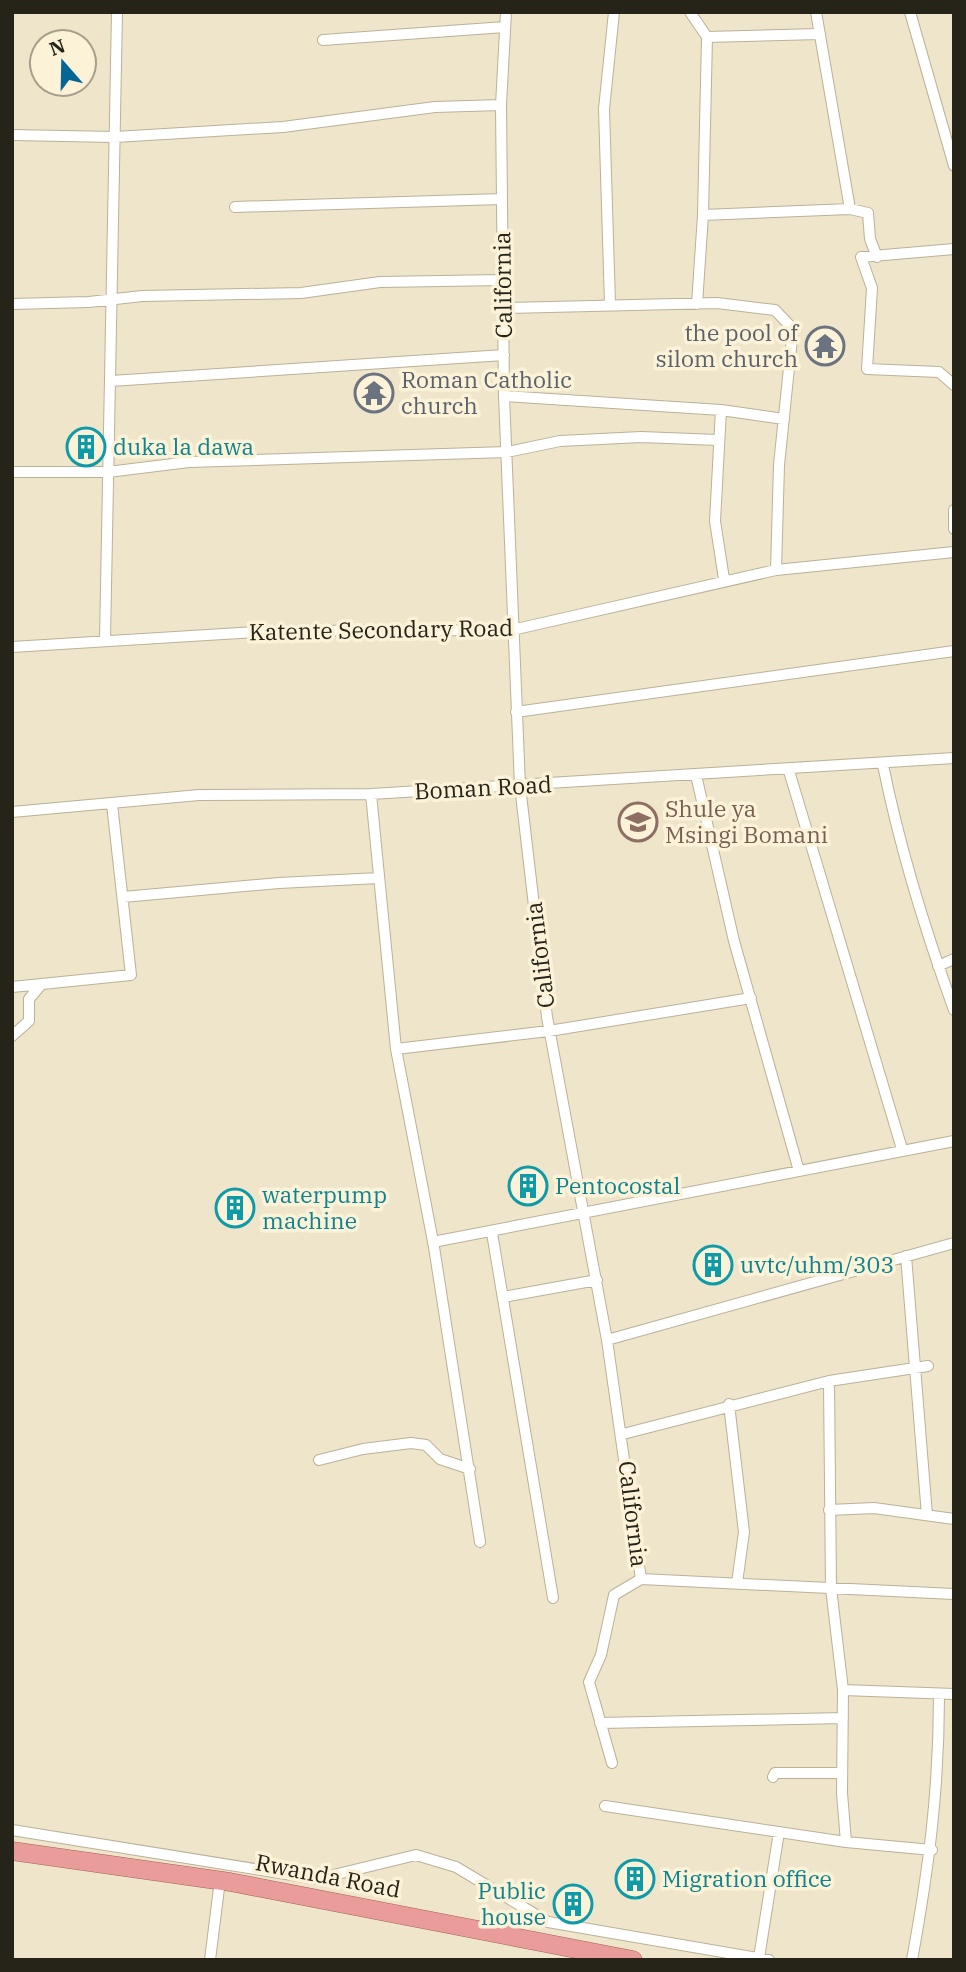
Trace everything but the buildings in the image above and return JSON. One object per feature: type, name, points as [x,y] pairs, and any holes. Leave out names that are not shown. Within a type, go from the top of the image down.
[{"type":"highway","name":"Rwanda Road","points":[[12,1851],[220,1880],[632,1960]]},
{"type":"street","points":[[105,640],[117,12]]},
{"type":"street","name":"California","points":[[506,12],[501,105],[504,396],[520,786],[549,1031],[597,1280],[623,1434],[641,1579],[954,1594]]},
{"type":"street","points":[[610,304],[604,109],[614,12]]},
{"type":"street","points":[[690,12],[707,37],[704,215],[697,304]]},
{"type":"street","points":[[816,12],[850,208]]},
{"type":"street","points":[[911,12],[954,166]]},
{"type":"street","points":[[323,40],[505,27]]},
{"type":"street","points":[[707,37],[820,34]]},
{"type":"street","points":[[12,135],[115,137],[283,127],[435,107],[501,105]]},
{"type":"street","points":[[234,207],[502,199]]},
{"type":"street","points":[[704,215],[850,208],[868,213],[870,239],[877,257]]},
{"type":"street","points":[[954,249],[861,257],[872,288],[867,369],[939,372],[954,385]]},
{"type":"street","points":[[12,303],[113,300],[142,296],[301,293],[380,282],[503,280]]},
{"type":"street","points":[[503,308],[697,304],[775,310],[793,329],[779,465],[776,570]]},
{"type":"street","points":[[111,381],[504,355]]},
{"type":"street","points":[[504,396],[721,411],[784,419]]},
{"type":"street","points":[[721,411],[715,521],[724,579]]},
{"type":"street","points":[[12,472],[108,472],[189,462],[507,452],[560,441],[641,437],[718,440]]},
{"type":"street","points":[[954,510],[954,528]]},
{"type":"street","name":"Katente Secondary Road","points":[[12,647],[272,631],[512,630],[724,579],[776,570],[954,552]]},
{"type":"street","points":[[516,712],[954,651]]},
{"type":"street","name":"Boman Road","points":[[12,812],[199,795],[371,794],[789,771],[954,758]]},
{"type":"street","points":[[883,765],[895,825],[954,1010]]},
{"type":"street","points":[[789,771],[902,1149]]},
{"type":"street","points":[[695,775],[734,941],[799,1171]]},
{"type":"street","points":[[371,794],[396,1049],[433,1242],[480,1542]]},
{"type":"street","points":[[12,987],[131,975],[112,804]]},
{"type":"street","points":[[123,897],[279,883],[379,878]]},
{"type":"street","points":[[938,966],[954,959]]},
{"type":"street","points":[[12,1036],[29,1021],[29,999],[40,986]]},
{"type":"street","points":[[396,1049],[549,1031],[751,998]]},
{"type":"street","points":[[433,1242],[492,1233],[584,1210],[954,1141]]},
{"type":"street","points":[[492,1233],[553,1598]]},
{"type":"street","points":[[607,1340],[954,1243]]},
{"type":"street","points":[[906,1256],[926,1515]]},
{"type":"street","points":[[503,1297],[597,1280]]},
{"type":"street","points":[[623,1434],[729,1404],[829,1381],[928,1366]]},
{"type":"street","points":[[829,1381],[831,1588],[843,1690],[842,1773],[846,1842]]},
{"type":"street","points":[[729,1404],[744,1532],[737,1583]]},
{"type":"street","points":[[319,1460],[363,1448],[411,1443],[426,1445],[440,1459],[470,1469]]},
{"type":"street","points":[[829,1510],[874,1508],[954,1519]]},
{"type":"street","points":[[612,1763],[589,1682],[601,1655],[614,1595],[641,1579]]},
{"type":"street","points":[[843,1690],[954,1694]]},
{"type":"street","points":[[912,1960],[932,1850],[939,1764],[939,1695]]},
{"type":"street","points":[[600,1723],[843,1718]]},
{"type":"street","points":[[773,1777],[775,1773],[786,1771],[842,1773]]},
{"type":"street","points":[[605,1806],[846,1842],[932,1850]]},
{"type":"street","points":[[12,1830],[317,1879],[416,1855],[456,1867],[548,1922],[764,1959],[779,1832]]},
{"type":"street","points":[[210,1960],[220,1880]]},
{"type":"place","name":"the pool of silom church","points":[[825,346]]},
{"type":"place","name":"Roman Catholic church","points":[[374,393]]},
{"type":"place","name":"duka la dawa","points":[[86,447]]},
{"type":"place","name":"Shule ya Msingi Bomani","points":[[638,822]]},
{"type":"place","name":"Pentocostal","points":[[528,1186]]},
{"type":"place","name":"waterpump machine","points":[[235,1208]]},
{"type":"place","name":"uvtc/uhm/303","points":[[713,1265]]},
{"type":"place","name":"Migration office","points":[[635,1879]]},
{"type":"place","name":"Public house","points":[[573,1904]]}]
